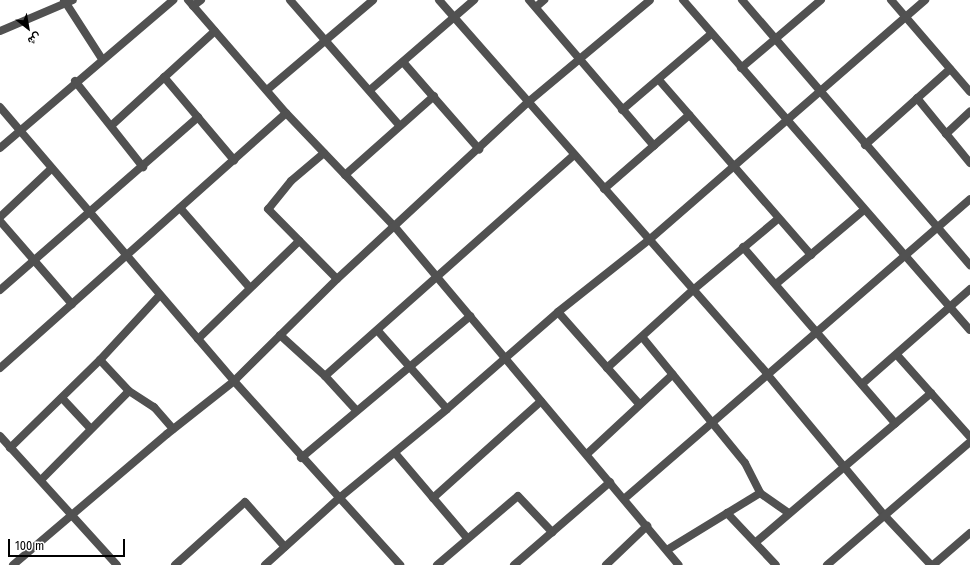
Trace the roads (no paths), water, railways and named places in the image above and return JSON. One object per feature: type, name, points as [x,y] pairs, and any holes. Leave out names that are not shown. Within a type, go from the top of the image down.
[{"type":"street","points":[[0,148],[75,82],[173,0]]},
{"type":"street","points":[[201,0],[190,3],[286,113],[395,227],[679,565]]},
{"type":"street","points":[[290,0],[399,125]]},
{"type":"street","points":[[267,90],[373,0]]},
{"type":"street","points":[[439,0],[527,103],[767,374],[884,515],[932,565],[970,532]]},
{"type":"street","points":[[370,90],[474,0]]},
{"type":"street","points":[[529,0],[654,146]]},
{"type":"street","points":[[536,7],[544,0]]},
{"type":"street","points":[[13,565],[71,514],[173,429],[234,381],[337,279],[395,227],[527,103],[650,0]]},
{"type":"street","points":[[683,0],[710,34],[970,330]]},
{"type":"street","points":[[742,0],[819,92],[938,226],[970,265]]},
{"type":"street","points":[[741,68],[821,0]]},
{"type":"street","points":[[891,0],[970,92]]},
{"type":"street","points":[[265,565],[338,499],[447,410],[558,312],[648,240],[925,0]]},
{"type":"street","points":[[0,31],[68,1],[102,59]]},
{"type":"street","points":[[112,125],[214,31]]},
{"type":"street","points":[[622,110],[659,80],[710,34]]},
{"type":"street","points":[[403,62],[479,148]]},
{"type":"street","points":[[865,144],[950,69]]},
{"type":"street","points":[[164,77],[234,160]]},
{"type":"street","points":[[659,80],[778,219],[811,255]]},
{"type":"street","points":[[75,82],[112,125],[143,167]]},
{"type":"street","points":[[345,175],[399,125],[434,96]]},
{"type":"street","points":[[917,98],[970,164]]},
{"type":"street","points":[[0,107],[19,132],[234,381],[338,499],[400,565]]},
{"type":"street","points":[[946,134],[970,112]]},
{"type":"street","points":[[0,368],[286,113]]},
{"type":"street","points":[[604,189],[689,115]]},
{"type":"street","points":[[0,290],[88,211],[143,167],[198,117]]},
{"type":"street","points":[[324,153],[292,181],[269,205],[270,212],[337,279]]},
{"type":"street","points":[[325,376],[378,331],[436,277],[574,155]]},
{"type":"street","points":[[0,217],[51,169]]},
{"type":"street","points":[[624,499],[817,332],[903,255],[970,199]]},
{"type":"street","points":[[180,208],[250,288]]},
{"type":"street","points":[[776,284],[864,210]]},
{"type":"street","points":[[607,368],[642,338],[692,290],[778,219]]},
{"type":"street","points":[[0,221],[72,304]]},
{"type":"street","points":[[198,339],[299,241]]},
{"type":"street","points":[[743,247],[896,423]]},
{"type":"street","points":[[862,384],[897,355],[970,289]]},
{"type":"street","points":[[10,448],[100,360],[160,295]]},
{"type":"street","points":[[558,312],[639,404]]},
{"type":"street","points":[[302,458],[356,410],[470,316]]},
{"type":"street","points":[[378,331],[447,410]]},
{"type":"street","points":[[280,335],[325,376],[356,410]]},
{"type":"street","points":[[642,338],[745,463],[760,493],[789,513]]},
{"type":"street","points":[[897,355],[970,437]]},
{"type":"street","points":[[100,360],[129,391],[154,407],[173,429]]},
{"type":"street","points":[[587,454],[673,374]]},
{"type":"street","points":[[41,480],[129,391]]},
{"type":"street","points":[[756,542],[843,466],[931,393]]},
{"type":"street","points":[[62,398],[91,429]]},
{"type":"street","points":[[433,498],[541,401]]},
{"type":"street","points":[[0,436],[117,565]]},
{"type":"street","points":[[827,565],[970,442]]},
{"type":"street","points":[[395,453],[467,538]]},
{"type":"street","points":[[514,565],[610,482]]},
{"type":"street","points":[[667,550],[760,493]]},
{"type":"street","points":[[437,565],[518,496],[552,532]]},
{"type":"street","points":[[175,565],[245,502],[286,547]]},
{"type":"street","points":[[727,513],[756,542],[776,565]]},
{"type":"street","points":[[606,565],[647,526]]}]
